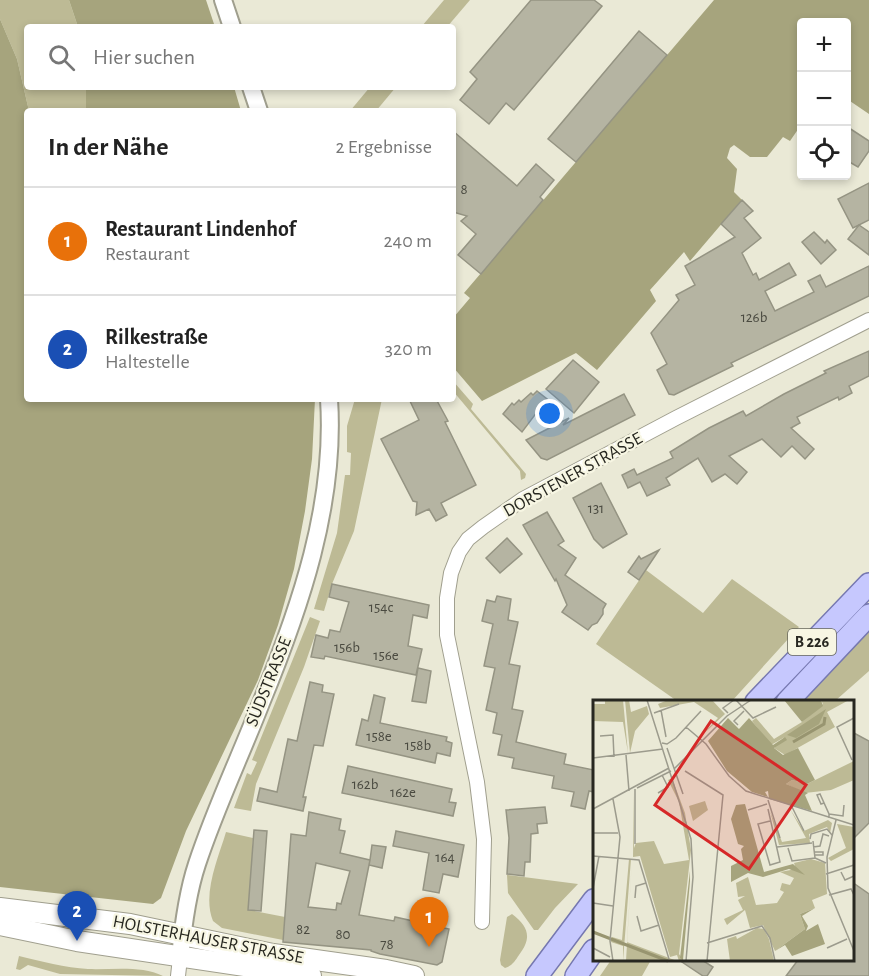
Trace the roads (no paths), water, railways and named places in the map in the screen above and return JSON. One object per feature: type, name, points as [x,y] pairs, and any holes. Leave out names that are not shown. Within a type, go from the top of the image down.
[{"type":"main road","name":"B 226","points":[[758,700],[869,584]]},
{"type":"main road","name":"B 226","points":[[789,700],[869,615]]},
{"type":"main road","points":[[537,976],[593,901]]},
{"type":"main road","name":"HOLSTERHAUSER STRASSE","points":[[0,908],[130,924],[273,954],[377,968],[414,976]]},
{"type":"main road","name":"HOLSTERHAUSER STRASSE","points":[[0,925],[77,941],[179,967],[311,976]]},
{"type":"main road","points":[[576,976],[593,951]]},
{"type":"street","points":[[223,0],[231,24]]},
{"type":"street","points":[[252,90],[258,108]]},
{"type":"street","name":"DORSTENER STRASSE","points":[[482,922],[484,839],[477,782],[447,634],[447,598],[459,552],[468,539],[523,499],[869,320]]},
{"type":"street","name":"SÜDSTRASSE","points":[[179,967],[188,900],[197,865],[218,806],[281,652],[305,584],[324,496],[330,434],[329,402]]},
{"type":"place","name":"Rilkestraße","points":[[77,941]]},
{"type":"place","name":"Restaurant Lindenhof","points":[[429,947]]}]
